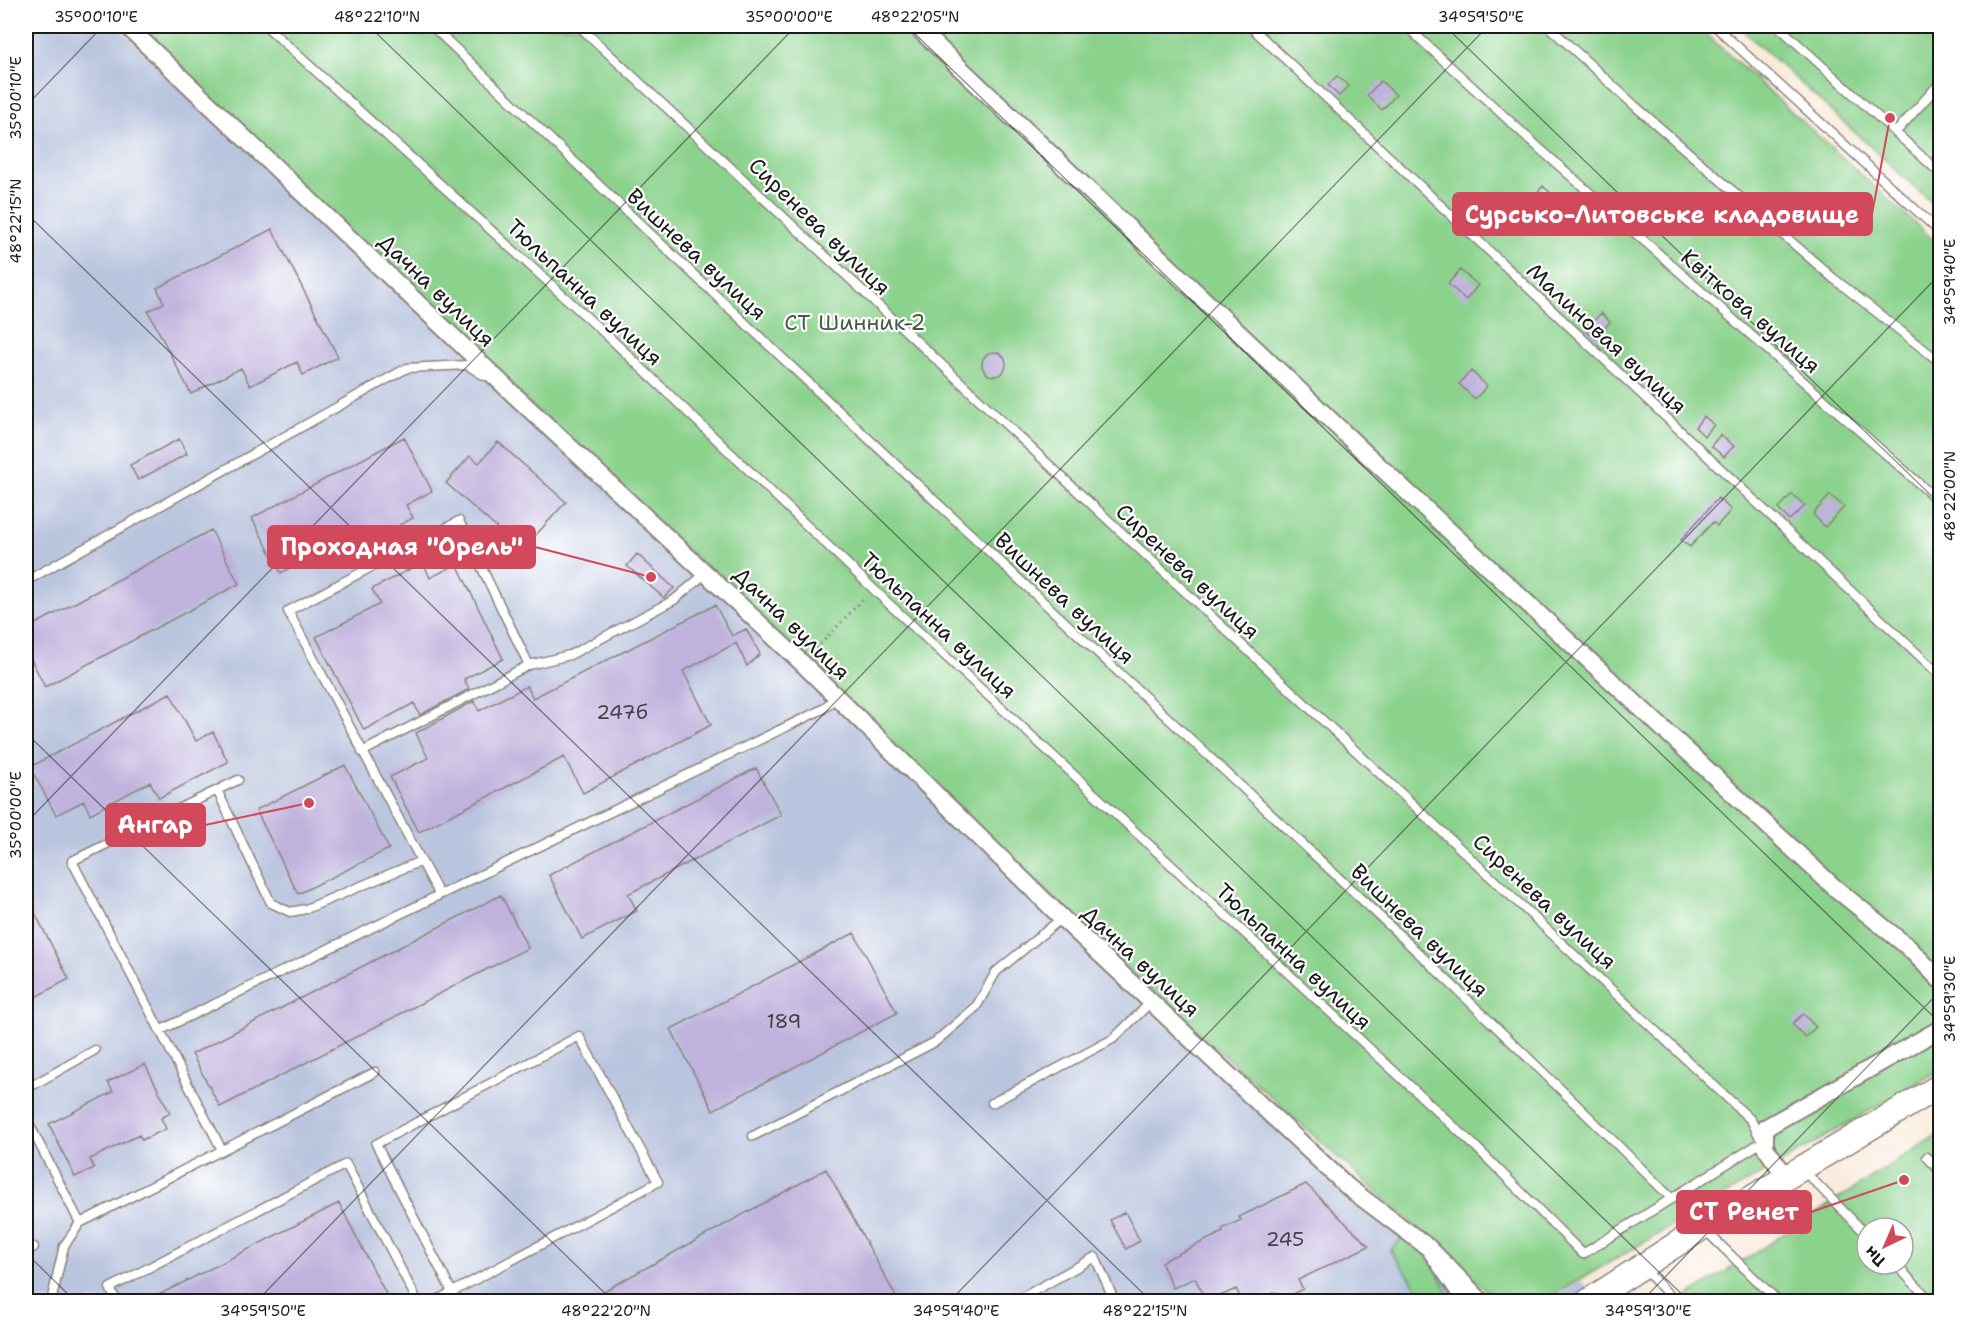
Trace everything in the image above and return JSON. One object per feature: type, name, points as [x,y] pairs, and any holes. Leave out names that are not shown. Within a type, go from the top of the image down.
[{"type":"main road","points":[[1587,1302],[1702,1227],[1941,1086]]},
{"type":"street","name":"Дачна вулиця","points":[[127,26],[512,393],[802,663],[1151,1002],[1350,1188],[1429,1248]]},
{"type":"street","points":[[916,26],[1362,450],[1835,888],[1908,947],[1941,980]]},
{"type":"street","points":[[1794,1173],[1765,1147],[1766,1128],[1941,1029]]},
{"type":"street","points":[[1429,1248],[1460,1293],[1460,1302]]},
{"type":"street","points":[[1429,1248],[1482,1302]]},
{"type":"lane","name":"Тюльпанна вулиця","points":[[266,26],[612,340],[873,589],[1476,1147],[1583,1254],[1672,1198]]},
{"type":"lane","name":"Вишнева вулиця","points":[[432,26],[711,292],[1366,903],[1672,1198]]},
{"type":"lane","name":"Сиренева вулиця","points":[[579,26],[1059,476],[1625,999],[1751,1120],[1765,1147]]},
{"type":"lane","name":"Малиновая вулиця","points":[[1250,26],[1941,675]]},
{"type":"lane","name":"Квіткова вулиця","points":[[1406,26],[1547,156],[1941,502]]},
{"type":"lane","points":[[1548,26],[1635,106],[1833,278],[1941,362]]},
{"type":"lane","points":[[1715,26],[1941,232]]},
{"type":"lane","points":[[1778,26],[1941,173]]},
{"type":"lane","points":[[1896,132],[1941,83]]},
{"type":"lane","points":[[26,581],[407,368],[467,365],[512,393]]},
{"type":"lane","points":[[439,894],[288,611],[459,521],[528,664]]},
{"type":"lane","points":[[362,752],[528,664],[570,655],[674,600],[706,573]]},
{"type":"lane","points":[[161,1030],[823,709],[836,697]]},
{"type":"lane","points":[[222,1150],[72,861],[238,780]]},
{"type":"lane","points":[[217,790],[271,903],[290,912],[306,909],[421,861]]},
{"type":"lane","points":[[753,1136],[935,1042],[976,1007],[996,972],[1062,918]]},
{"type":"lane","points":[[992,1103],[1113,1039],[1151,1002]]},
{"type":"lane","points":[[433,1302],[452,1292],[658,1182],[579,1036],[376,1144],[452,1292]]},
{"type":"lane","points":[[26,1105],[28,1088],[95,1050]]},
{"type":"lane","points":[[51,1302],[64,1246],[80,1223],[375,1072]]},
{"type":"lane","points":[[26,1118],[80,1223]]},
{"type":"lane","points":[[1672,1198],[1756,1145],[1765,1147]]},
{"type":"lane","points":[[1927,1157],[1941,1170]]},
{"type":"lane","points":[[117,1302],[110,1288],[346,1164],[418,1302]]},
{"type":"lane","points":[[1794,1173],[1855,1226]]},
{"type":"lane","points":[[1702,1227],[1779,1302]]},
{"type":"lane","points":[[26,1252],[34,1247]]},
{"type":"lane","points":[[1014,1302],[1095,1257],[1115,1302]]},
{"type":"lane","points":[[1642,1266],[1676,1302]]},
{"type":"lane","points":[[1907,1276],[1932,1302]]},
{"type":"path","points":[[802,663],[873,589]]},
{"type":"shaded area","points":[[26,26],[117,26],[1485,1301],[26,1301]]},
{"type":"shaded area","points":[[1581,1281],[1606,1301],[1547,1302]]},
{"type":"green space","name":"СТ Шинник-2","points":[[125,26],[1697,26],[1940,246],[1940,1070],[1543,1301],[1498,1301],[1125,966],[772,629]]},
{"type":"green space","points":[[1738,26],[1940,26],[1940,210]]},
{"type":"green space","points":[[1940,1133],[1940,1301],[1682,1300]]},
{"type":"green space","points":[[1406,1235],[1430,1257],[1449,1294],[1450,1301],[1407,1301],[1421,1293],[1390,1250]]},
{"type":"building","points":[[1337,76],[1349,86],[1339,96],[1328,85]]},
{"type":"building","points":[[1381,81],[1396,95],[1382,110],[1367,95]]},
{"type":"building","points":[[1543,186],[1555,197],[1544,210],[1532,198]]},
{"type":"building","points":[[272,229],[338,357],[303,375],[297,362],[250,386],[241,368],[191,394],[148,311],[164,303],[157,288]]},
{"type":"building","points":[[1460,270],[1478,285],[1466,300],[1448,284]]},
{"type":"building","points":[[1601,313],[1610,322],[1595,339],[1585,330]]},
{"type":"building","points":[[994,352],[1002,356],[1006,364],[1002,372],[994,376],[986,372],[982,364],[986,356]]},
{"type":"building","points":[[1471,371],[1487,386],[1475,399],[1459,384]]},
{"type":"building","points":[[1704,416],[1714,425],[1704,436],[1695,427]]},
{"type":"building","points":[[1720,435],[1734,446],[1724,457],[1711,446]]},
{"type":"building","points":[[404,437],[432,491],[406,505],[413,518],[332,561],[325,548],[281,573],[252,518]]},
{"type":"building","points":[[179,439],[187,454],[138,480],[130,465]]},
{"type":"building","points":[[498,442],[566,502],[512,561],[491,542],[500,531],[446,483],[470,456],[479,463]]},
{"type":"building","points":[[1792,494],[1805,506],[1789,520],[1778,509]]},
{"type":"building","points":[[1830,495],[1844,507],[1825,527],[1813,514]]},
{"type":"building","points":[[1718,498],[1731,510],[1717,526],[1713,522],[1690,547],[1681,540]]},
{"type":"building","points":[[211,530],[239,584],[45,687],[26,649],[26,629]]},
{"type":"building","points":[[637,554],[674,588],[664,598],[627,566]]},
{"type":"building","points":[[423,562],[430,578],[457,564],[503,659],[464,679],[469,689],[420,715],[414,703],[364,730],[316,637],[380,604],[372,589]]},
{"type":"building","points":[[715,605],[732,636],[746,629],[760,654],[747,666],[736,643],[683,671],[711,725],[583,793],[564,757],[419,832],[390,777],[428,758],[416,733],[474,701],[479,711],[527,686],[533,698]]},
{"type":"building","points":[[170,693],[196,741],[213,732],[228,762],[159,798],[150,782],[90,814],[84,801],[56,815],[30,767]]},
{"type":"building","points":[[345,765],[389,849],[298,894],[256,810]]},
{"type":"building","points":[[756,768],[781,815],[628,894],[637,911],[582,939],[549,875]]},
{"type":"building","points":[[501,895],[528,948],[220,1107],[192,1054]]},
{"type":"building","points":[[26,896],[69,979],[26,1002]]},
{"type":"building","points":[[854,933],[897,1013],[713,1110],[671,1029]]},
{"type":"building","points":[[1803,1014],[1816,1027],[1805,1037],[1792,1024]]},
{"type":"building","points":[[145,1064],[170,1113],[161,1118],[166,1129],[142,1140],[139,1135],[90,1159],[94,1168],[75,1177],[49,1124],[113,1092],[108,1082]]},
{"type":"building","points":[[826,1169],[899,1302],[584,1302]]},
{"type":"building","points":[[1306,1184],[1369,1246],[1298,1280],[1303,1289],[1279,1300],[1275,1292],[1255,1302],[1243,1302],[1236,1289],[1207,1302],[1195,1278],[1173,1288],[1161,1262],[1223,1232],[1222,1229],[1241,1220],[1239,1217]]},
{"type":"building","points":[[339,1203],[390,1302],[145,1302]]},
{"type":"building","points":[[1125,1212],[1140,1241],[1126,1249],[1110,1220]]},
{"type":"place","name":"Сурсько-Литовське кладовище","points":[[1890,118]]},
{"type":"place","name":"Проходная \"Орель\"","points":[[651,577]]},
{"type":"place","name":"Ангар","points":[[309,803]]},
{"type":"place","name":"СТ Ренет","points":[[1904,1180]]}]
